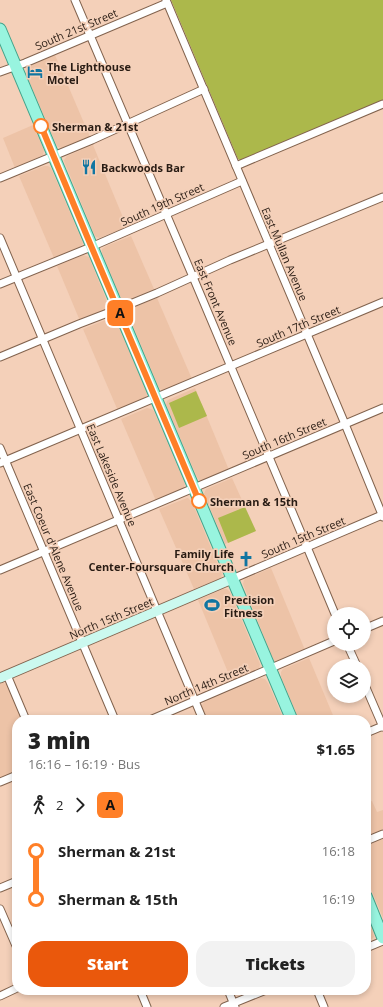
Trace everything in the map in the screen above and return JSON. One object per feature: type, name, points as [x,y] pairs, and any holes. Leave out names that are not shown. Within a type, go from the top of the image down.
[{"type":"main road","points":[[0,29],[290,715]]},
{"type":"main road","name":"North 15th Street","points":[[3,677],[232,579]]},
{"type":"main road","points":[[371,908],[383,938]]},
{"type":"street","name":"East Front Avenue","points":[[75,0],[331,607]]},
{"type":"street","name":"South 21st Street","points":[[0,72],[167,1]]},
{"type":"street","name":"East Mullan Avenue","points":[[167,1],[382,513]]},
{"type":"street","points":[[0,178],[92,140],[204,89]]},
{"type":"street","points":[[236,166],[383,104]]},
{"type":"street","name":"South 19th Street","points":[[0,284],[91,247],[242,181]]},
{"type":"street","points":[[0,357],[383,197]]},
{"type":"street","name":"East Lakeside Avenue","points":[[0,238],[201,715]]},
{"type":"street","name":"South 17th Street","points":[[3,462],[383,302]]},
{"type":"street","name":"South 16th Street","points":[[0,570],[383,408]]},
{"type":"street","name":"East Coeur d'Alene Avenue","points":[[0,448],[3,462],[44,552],[113,715]]},
{"type":"street","name":"South 15th Street","points":[[232,579],[382,513]]},
{"type":"street","points":[[371,626],[383,621]]},
{"type":"street","name":"North 14th Street","points":[[162,715],[327,644]]},
{"type":"street","points":[[3,677],[23,715]]},
{"type":"street","points":[[371,699],[383,726],[371,731]]},
{"type":"street","points":[[0,782],[12,777]]},
{"type":"street","points":[[371,839],[383,834]]},
{"type":"street","points":[[0,888],[12,883]]},
{"type":"street","points":[[0,908],[12,936]]},
{"type":"street","points":[[371,946],[383,941]]},
{"type":"street","points":[[0,996],[12,990]]},
{"type":"street","points":[[142,995],[147,1007]]},
{"type":"street","points":[[230,995],[234,1005]]},
{"type":"street","points":[[224,1007],[234,1005],[255,995]]},
{"type":"street","points":[[319,995],[324,1007]]},
{"type":"shaded area","points":[[55,55],[90,137],[62,148],[58,147],[56,144],[26,74],[26,68],[29,66]]},
{"type":"shaded area","points":[[33,125],[44,150],[43,155],[15,168],[3,138]]},
{"type":"shaded area","points":[[93,145],[127,227],[99,238],[94,234],[64,161],[67,156]]},
{"type":"shaded area","points":[[44,166],[51,168],[83,243],[79,247],[54,258],[19,176]]},
{"type":"shaded area","points":[[131,236],[154,289],[125,301],[121,298],[102,253],[102,249]]},
{"type":"shaded area","points":[[83,255],[89,257],[108,304],[108,308],[80,321],[57,266]]},
{"type":"shaded area","points":[[157,298],[192,379],[163,391],[159,388],[128,314],[129,310],[132,308]]},
{"type":"shaded area","points":[[113,318],[116,321],[147,393],[146,398],[118,411],[83,329]]},
{"type":"shaded area","points":[[195,388],[229,470],[202,481],[197,477],[166,405],[167,401],[170,399]]},
{"type":"shaded area","points":[[147,408],[154,411],[185,484],[183,490],[156,501],[121,419]]},
{"type":"shaded area","points":[[232,478],[256,531],[225,544],[204,494],[206,489]]},
{"type":"shaded area","points":[[187,498],[192,502],[222,574],[221,578],[194,589],[159,509]]},
{"type":"shaded area","points":[[271,568],[305,650],[276,662],[274,662],[243,584],[245,579]]},
{"type":"shaded area","points":[[223,589],[227,589],[230,592],[260,664],[259,670],[232,682],[198,600]]},
{"type":"shaded area","points":[[309,658],[333,715],[297,715],[281,677],[281,672],[283,669]]},
{"type":"shaded area","points":[[261,678],[265,679],[268,683],[282,715],[206,715],[202,707],[204,702]]},
{"type":"shaded area","points":[[2,682],[7,685],[20,715],[12,715],[12,773],[0,779],[0,683]]},
{"type":"shaded area","points":[[371,801],[377,812],[383,810],[383,829],[371,834]]},
{"type":"shaded area","points":[[383,839],[383,918],[371,889],[371,844]]},
{"type":"shaded area","points":[[371,927],[374,937],[371,940]]},
{"type":"green space","points":[[171,0],[383,0],[383,101],[242,161],[238,159]]},
{"type":"green space","points":[[196,391],[207,416],[179,428],[169,403]]},
{"type":"green space","points":[[245,507],[256,531],[228,543],[218,518]]},
{"type":"bus line","name":"A","points":[[41,126],[199,501]]},
{"type":"place","name":"The Lighthouse Motel","points":[[35,72]]},
{"type":"place","name":"Sherman & 21st","points":[[41,126]]},
{"type":"place","name":"Backwoods Bar","points":[[89,167]]},
{"type":"place","name":"Sherman & 15th","points":[[199,501]]},
{"type":"place","name":"Family Life Center-Foursquare Church","points":[[246,559]]},
{"type":"place","name":"Precision Fitness","points":[[212,605]]}]
